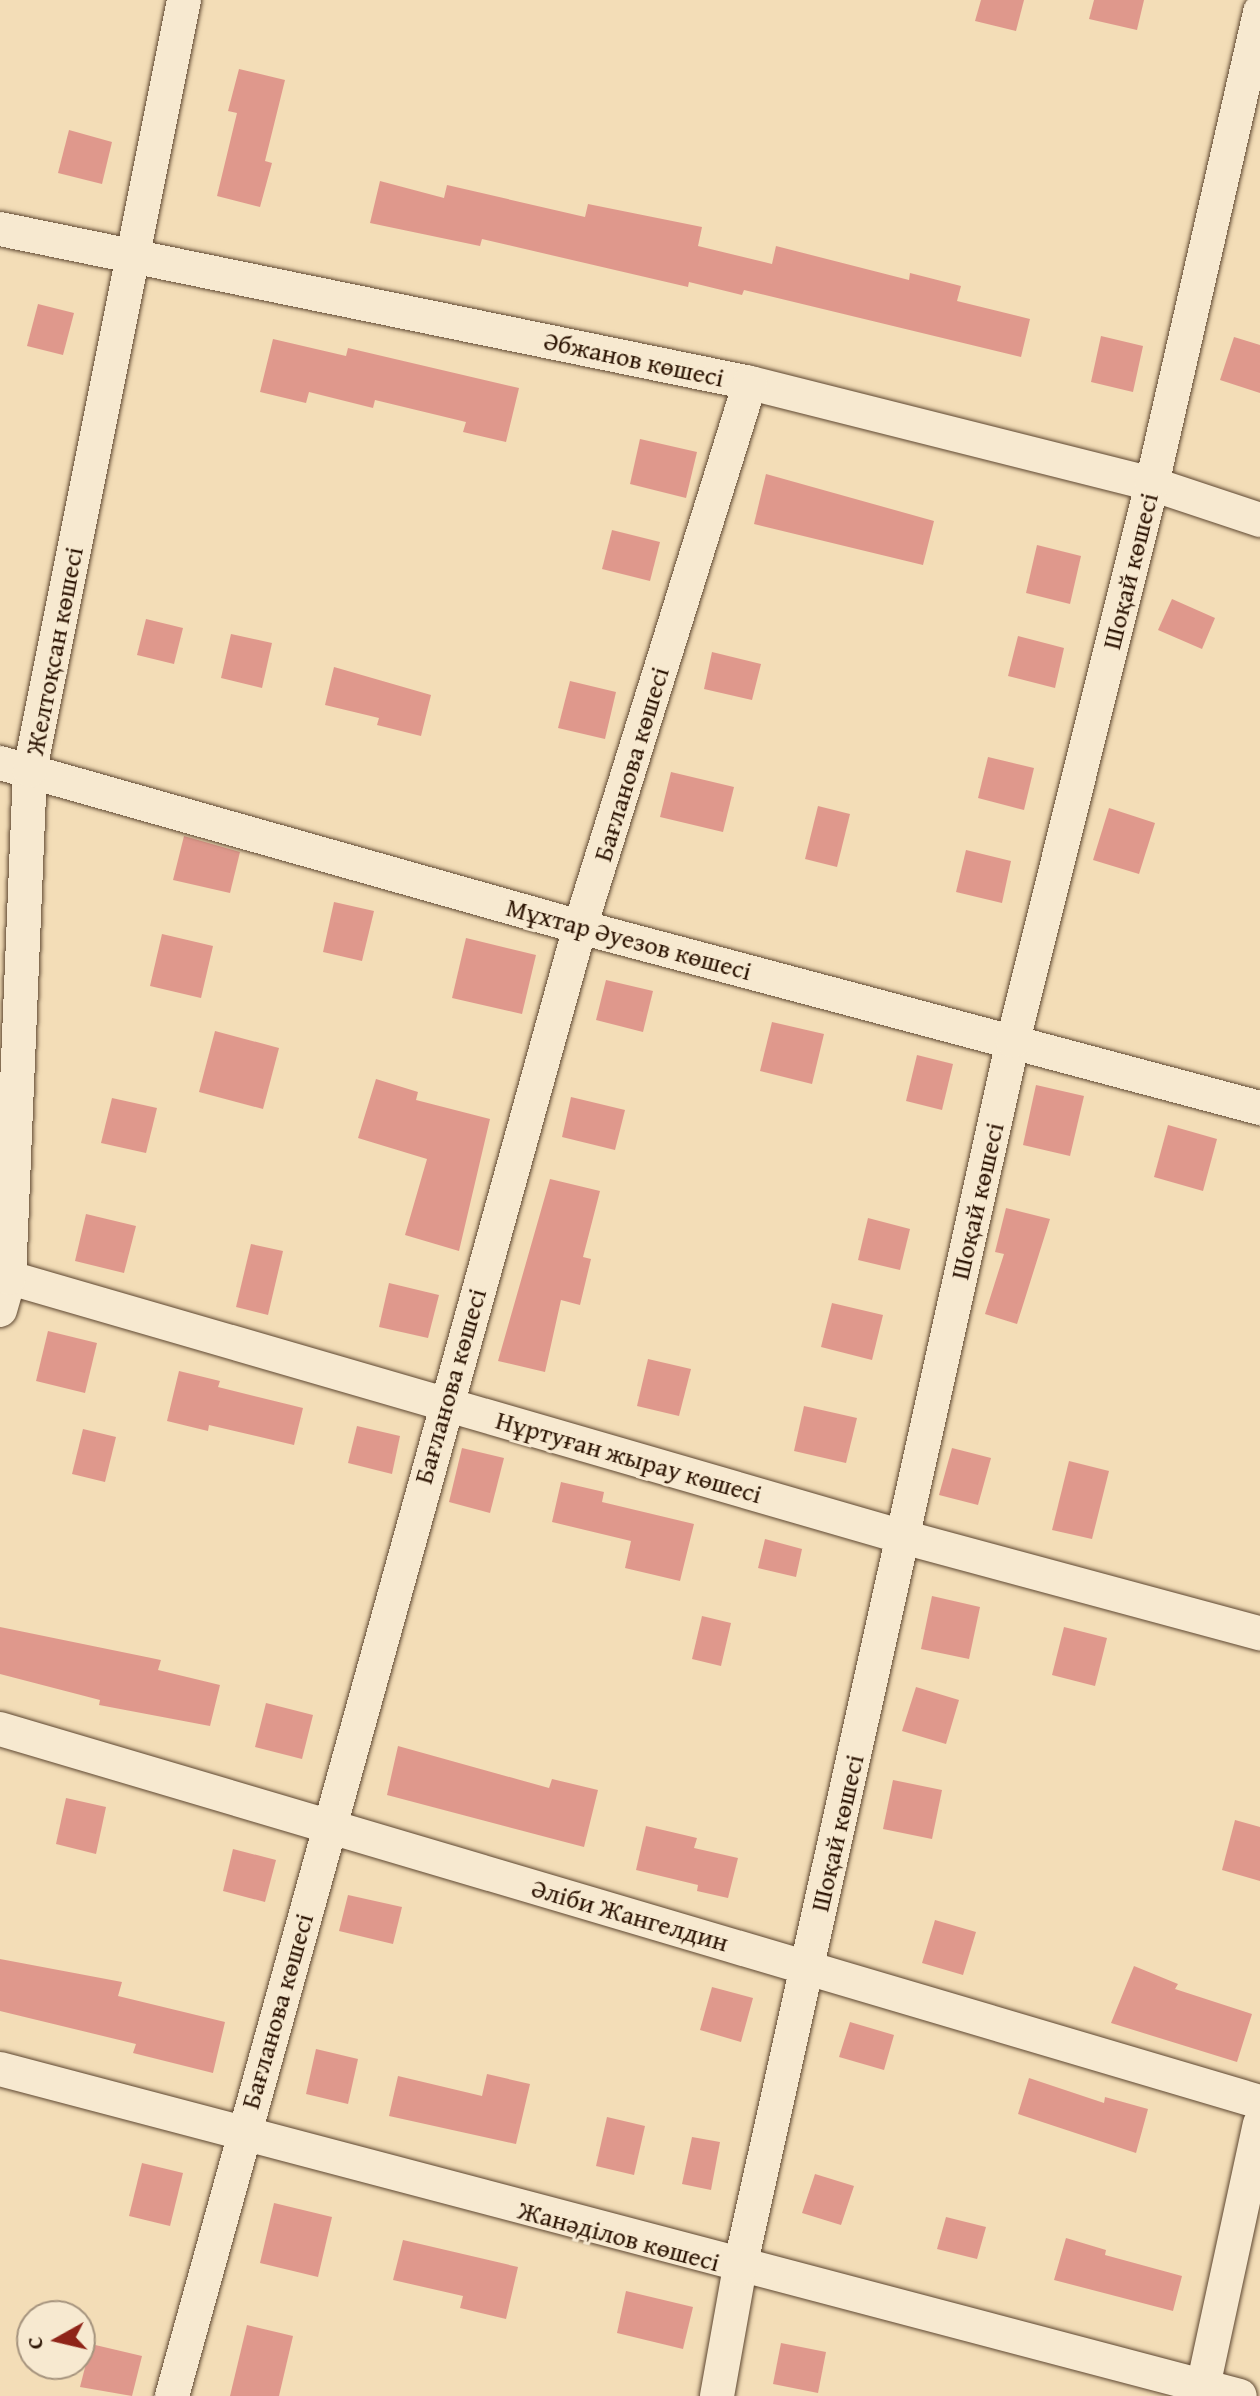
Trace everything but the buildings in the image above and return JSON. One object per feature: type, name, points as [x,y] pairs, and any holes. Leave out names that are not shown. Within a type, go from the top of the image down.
[{"type":"street","name":"Желтоқсан көшесі","points":[[3,1288],[15,766],[133,256],[184,0]]},
{"type":"street","name":"Шоқай көшесі","points":[[717,2396],[740,2267],[1013,1041],[1152,484],[1260,11]]},
{"type":"street","name":"Әбжанов көшесі","points":[[0,229],[750,383],[1152,484],[1260,520]]},
{"type":"street","name":"Бағланова көшесі","points":[[172,2396],[445,1402],[580,927],[750,383]]},
{"type":"street","name":"Мұхтар Әуезов көшесі","points":[[15,766],[580,927],[1260,1108]]},
{"type":"street","name":"Нұртуған жырау көшесі","points":[[3,1288],[445,1402],[903,1537],[1260,1633]]},
{"type":"street","name":"Әліби Жангелдин","points":[[0,1729],[1260,2102]]},
{"type":"street","name":"Жанәділов көшесі","points":[[0,2069],[1201,2392],[1240,2396]]},
{"type":"street","points":[[1201,2392],[1260,2124]]}]
